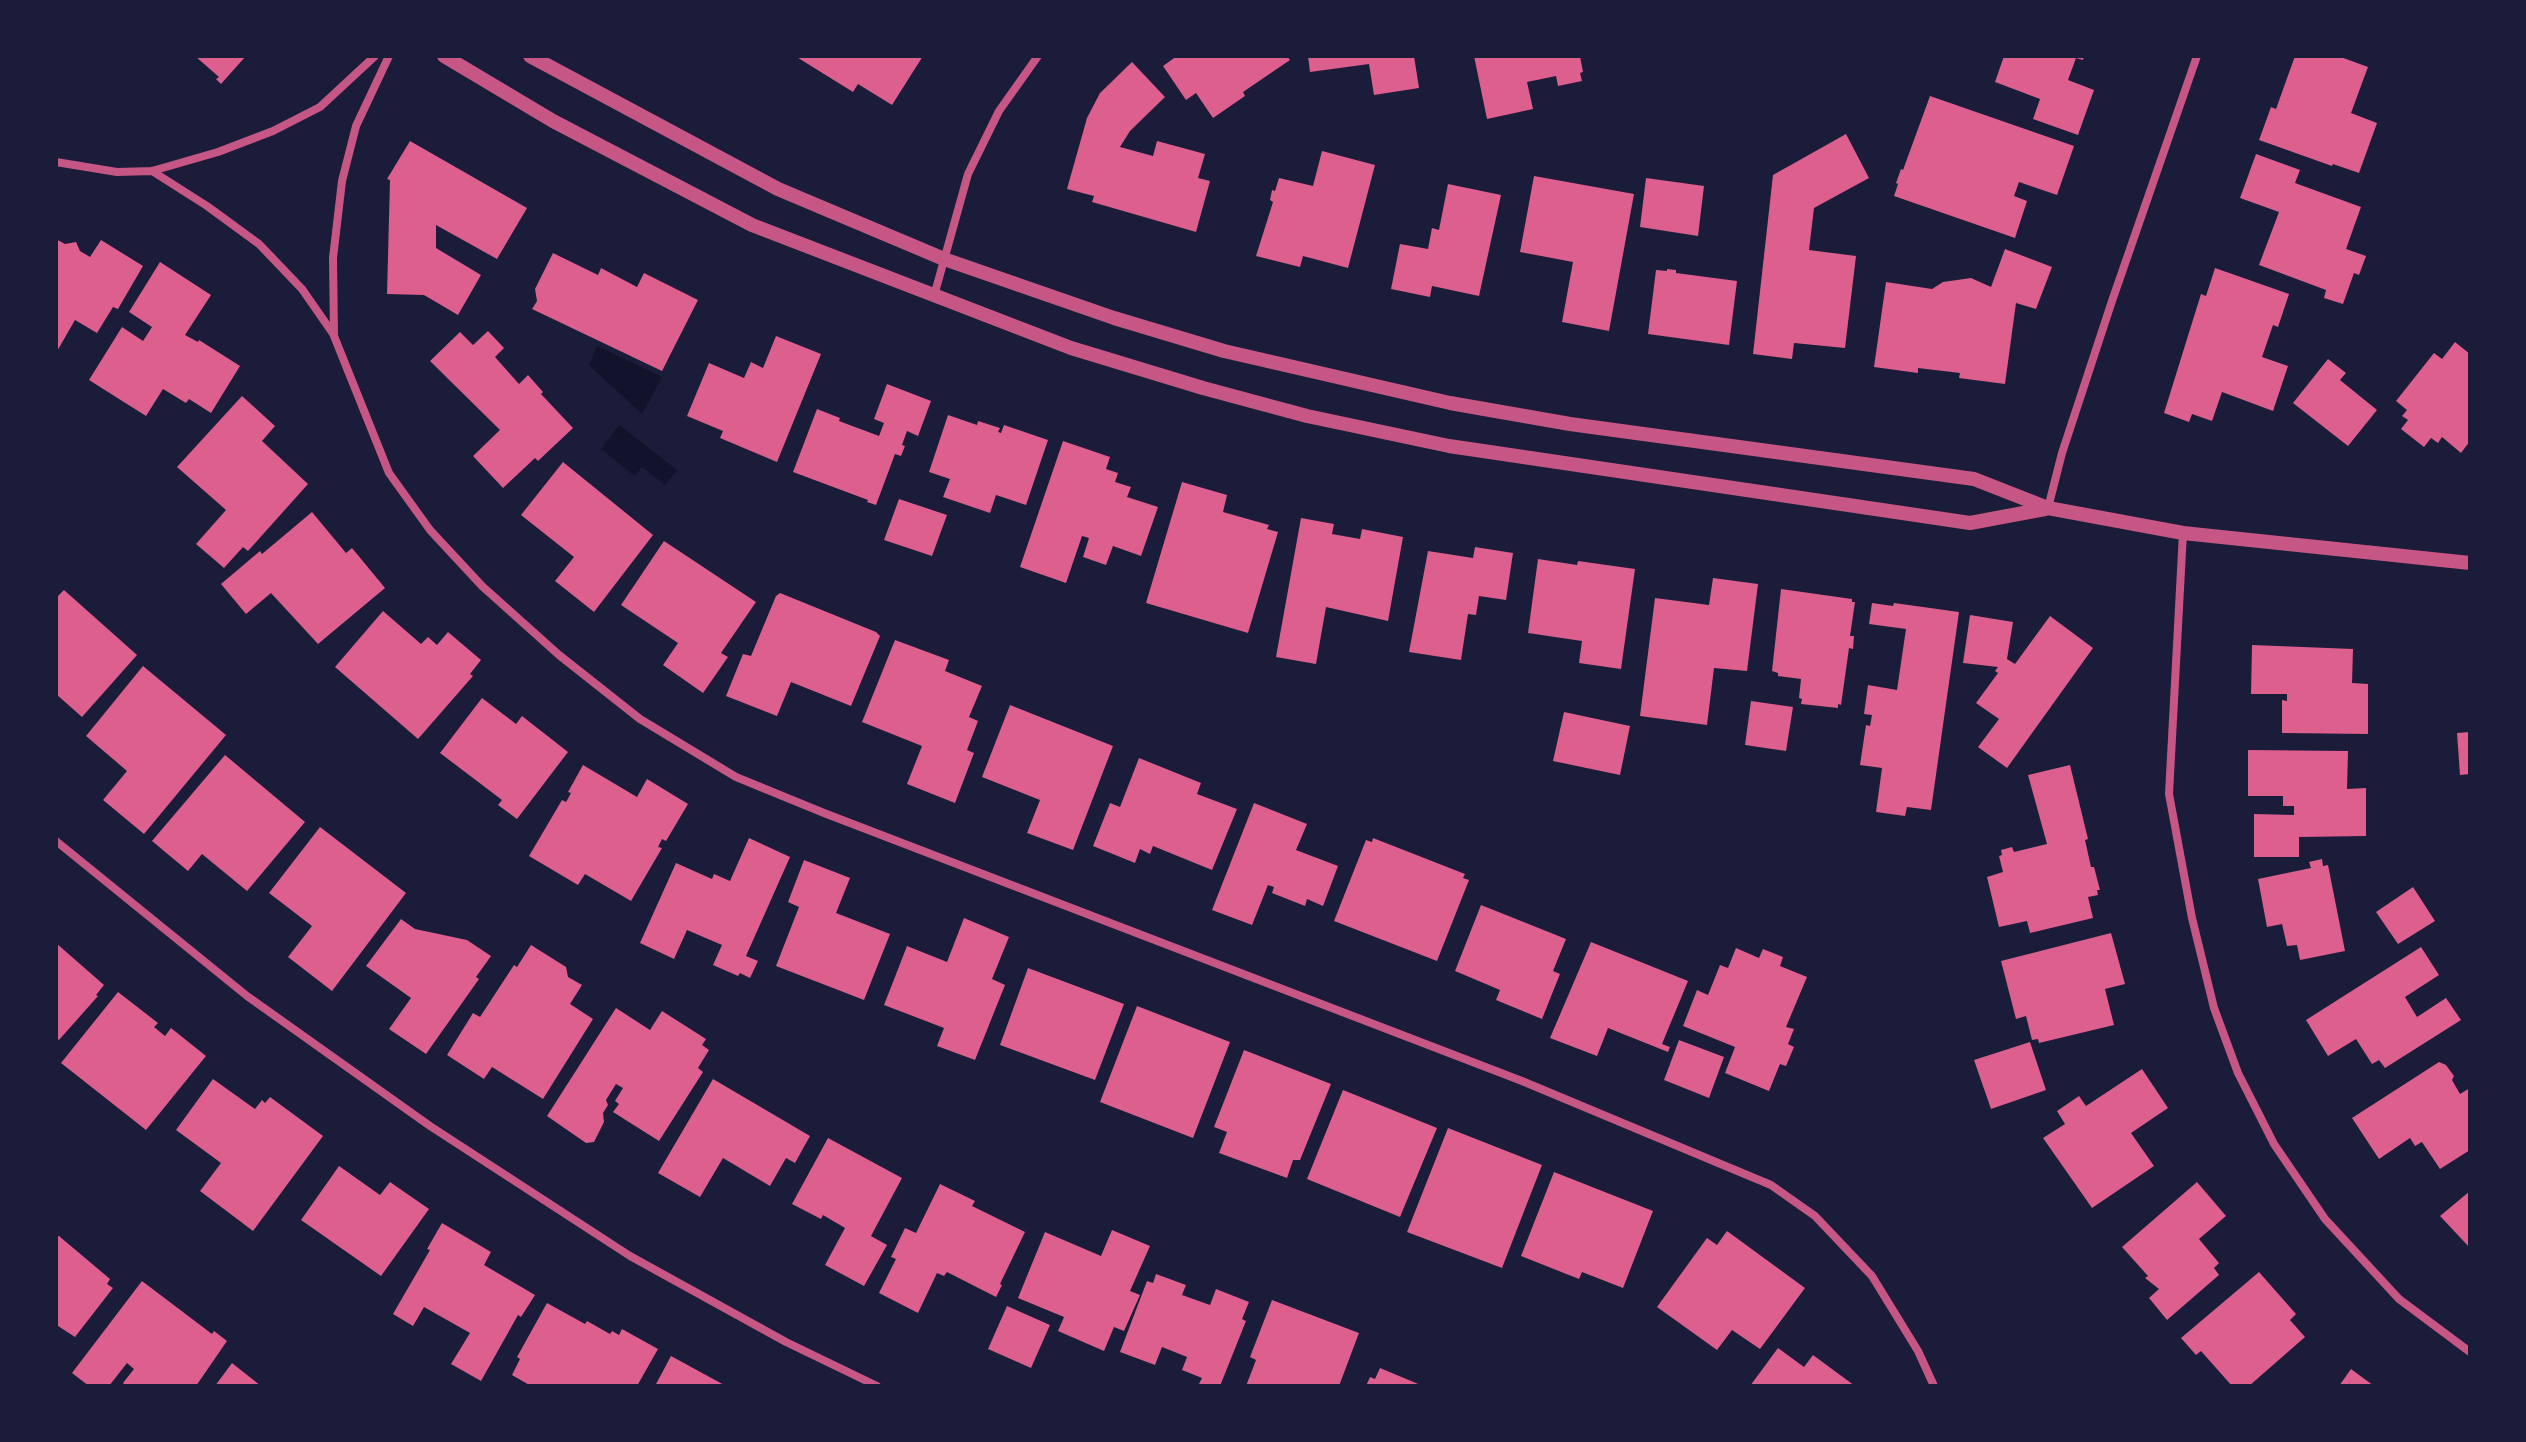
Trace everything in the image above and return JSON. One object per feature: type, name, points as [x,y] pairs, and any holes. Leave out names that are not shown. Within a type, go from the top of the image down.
[{"type":"street","points":[[56,162],[117,172],[152,171],[218,152],[273,131],[320,107],[375,56]]},
{"type":"street","points":[[334,336],[333,258],[342,181],[356,126],[389,56]]},
{"type":"street","points":[[444,56],[553,121],[752,225],[1071,348],[1203,388],[1307,416],[1449,446],[1970,523],[2048,508]]},
{"type":"street","points":[[530,56],[778,189],[944,259],[1114,318],[1224,351],[1450,403],[1570,424],[1974,479],[2048,508],[2183,533],[2470,563]]},
{"type":"street","points":[[934,296],[968,174],[999,111],[1038,56]]},
{"type":"street","points":[[2048,508],[2062,453],[2112,301],[2197,56]]},
{"type":"street","points":[[152,171],[259,244],[302,289],[334,336],[389,473],[430,530],[493,596],[559,655],[640,719],[736,777],[1522,1081],[1771,1185],[1815,1216],[1872,1276],[1918,1351],[1934,1386]]},
{"type":"street","points":[[2183,533],[2169,794],[2192,918],[2214,1008],[2238,1073],[2274,1144],[2325,1219],[2399,1299],[2470,1352]]},
{"type":"street","points":[[56,841],[247,996],[430,1126],[630,1256],[786,1342],[877,1386]]},
{"type":"shaded area","points":[[597,346],[662,377],[642,414],[589,365]]},
{"type":"shaded area","points":[[619,425],[677,470],[665,485],[642,467],[635,476],[601,449]]},
{"type":"building","points":[[195,56],[246,56],[221,84],[216,79],[219,77]]},
{"type":"building","points":[[795,56],[923,56],[892,105],[858,84],[853,92]]},
{"type":"building","points":[[1177,56],[1287,56],[1290,60],[1243,92],[1245,96],[1213,118],[1196,93],[1186,100],[1163,66]]},
{"type":"building","points":[[1308,56],[1414,56],[1419,88],[1374,95],[1369,64],[1310,72]]},
{"type":"building","points":[[1474,56],[1580,56],[1582,81],[1558,86],[1556,76],[1527,82],[1533,109],[1487,119]]},
{"type":"building","points":[[2004,56],[2084,56],[2083,60],[2076,58],[2068,80],[2094,90],[2078,135],[2033,119],[2040,99],[1995,82]]},
{"type":"building","points":[[2295,56],[2338,56],[2368,67],[2351,113],[2377,123],[2359,173],[2259,140],[2271,107],[2276,109]]},
{"type":"building","points":[[1132,62],[1165,97],[1130,131],[1120,147],[1153,156],[1157,141],[1205,154],[1198,178],[1210,181],[1196,232],[1092,202],[1094,196],[1067,189],[1087,118],[1100,93]]},
{"type":"building","points":[[1930,96],[2074,146],[2057,195],[2019,182],[2014,196],[2027,201],[2015,238],[1894,196],[1901,169]]},
{"type":"building","points":[[1846,134],[1869,178],[1814,208],[1809,250],[1856,256],[1845,348],[1794,343],[1792,359],[1753,354],[1773,175]]},
{"type":"building","points":[[410,141],[527,208],[497,259],[436,225],[436,248],[481,275],[458,315],[424,295],[387,294],[390,180],[387,179]]},
{"type":"building","points":[[1322,151],[1375,165],[1348,268],[1303,256],[1300,267],[1256,256],[1273,202],[1270,200],[1272,190],[1275,191],[1279,178],[1313,186]]},
{"type":"building","points":[[2256,154],[2300,170],[2295,183],[2361,207],[2346,249],[2366,256],[2359,275],[2354,273],[2343,304],[2324,298],[2326,290],[2259,265],[2279,212],[2240,198]]},
{"type":"building","points":[[1534,176],[1634,194],[1609,331],[1562,322],[1573,262],[1520,252]]},
{"type":"building","points":[[1646,178],[1704,186],[1698,236],[1640,227]]},
{"type":"building","points":[[1448,184],[1501,195],[1479,296],[1432,286],[1430,297],[1391,289],[1400,244],[1428,249],[1432,228],[1439,230]]},
{"type":"building","points":[[56,239],[65,244],[76,242],[80,251],[90,257],[101,240],[143,266],[118,309],[113,307],[97,333],[75,320],[56,353]]},
{"type":"building","points":[[2005,249],[2052,267],[2036,309],[2016,303],[2005,384],[1959,378],[1960,373],[1918,368],[1918,373],[1874,367],[1886,282],[1932,289],[1943,282],[1971,278],[1991,287]]},
{"type":"building","points":[[553,253],[598,275],[601,268],[637,287],[644,273],[698,300],[662,371],[532,309],[537,301],[535,289]]},
{"type":"building","points":[[160,262],[211,295],[185,335],[199,340],[240,366],[211,413],[189,399],[186,403],[163,389],[146,416],[89,380],[122,327],[143,341],[152,327],[129,312]]},
{"type":"building","points":[[2215,268],[2289,294],[2278,327],[2273,325],[2262,357],[2288,366],[2273,411],[2222,392],[2212,421],[2192,414],[2189,422],[2164,413],[2201,294],[2206,296]]},
{"type":"building","points":[[1656,270],[1676,270],[1676,273],[1737,281],[1729,345],[1648,334]]},
{"type":"building","points":[[488,331],[504,348],[495,357],[519,384],[528,375],[573,428],[503,488],[473,456],[500,430],[430,361],[460,332],[473,345]]},
{"type":"building","points":[[776,336],[821,354],[777,462],[720,438],[723,431],[687,416],[709,363],[744,378],[751,362],[763,368]]},
{"type":"building","points":[[2455,342],[2470,354],[2470,441],[2461,453],[2442,437],[2438,443],[2431,438],[2424,447],[2401,429],[2408,420],[2402,416],[2407,410],[2396,401],[2434,353],[2442,359]]},
{"type":"building","points":[[2328,359],[2346,373],[2340,380],[2377,410],[2348,446],[2293,403]]},
{"type":"building","points":[[887,384],[931,401],[918,436],[907,431],[901,456],[895,454],[876,505],[793,472],[817,409],[879,436],[884,423],[874,419]]},
{"type":"building","points":[[242,396],[275,426],[262,441],[308,484],[248,551],[243,547],[224,568],[196,544],[226,510],[177,467]]},
{"type":"building","points":[[948,415],[977,425],[978,421],[1000,428],[998,432],[1001,433],[1004,425],[1048,440],[1026,505],[996,495],[990,513],[943,497],[950,479],[929,472]]},
{"type":"building","points":[[1063,441],[1110,457],[1106,469],[1118,473],[1115,482],[1131,487],[1127,497],[1158,507],[1141,556],[1113,546],[1106,565],[1083,557],[1089,538],[1082,536],[1066,583],[1020,567]]},
{"type":"building","points":[[563,462],[653,535],[594,612],[555,581],[574,557],[521,515]]},
{"type":"building","points":[[1182,482],[1227,495],[1223,512],[1269,525],[1267,529],[1278,532],[1248,633],[1146,603]]},
{"type":"building","points":[[899,499],[947,515],[932,556],[884,540]]},
{"type":"building","points":[[312,512],[346,553],[352,548],[385,588],[318,644],[271,593],[246,614],[221,584]]},
{"type":"building","points":[[1301,518],[1334,524],[1332,534],[1360,539],[1362,529],[1403,537],[1388,621],[1326,607],[1316,664],[1276,657]]},
{"type":"building","points":[[664,541],[756,602],[721,653],[728,657],[703,693],[663,665],[678,643],[621,605]]},
{"type":"building","points":[[1475,547],[1513,553],[1506,600],[1479,596],[1476,615],[1468,614],[1461,660],[1409,652],[1428,551],[1473,558]]},
{"type":"building","points":[[1538,559],[1635,569],[1621,669],[1579,663],[1582,641],[1528,633]]},
{"type":"building","points":[[1713,578],[1758,584],[1747,671],[1714,668],[1707,725],[1640,716],[1655,598],[1709,605]]},
{"type":"building","points":[[1781,589],[1852,599],[1855,602],[1850,636],[1854,636],[1853,649],[1849,648],[1841,705],[1838,704],[1838,708],[1801,704],[1801,679],[1778,676],[1772,671]]},
{"type":"building","points":[[64,590],[137,655],[82,717],[56,694],[56,598]]},
{"type":"building","points":[[780,593],[880,636],[851,706],[791,682],[777,716],[726,696],[743,654],[751,656]]},
{"type":"building","points":[[1872,603],[1959,612],[1931,810],[1907,807],[1905,816],[1876,812],[1882,768],[1860,765],[1866,725],[1870,726],[1872,715],[1864,714],[1868,685],[1897,690],[1906,629],[1869,624]]},
{"type":"building","points":[[383,611],[421,644],[428,637],[437,645],[448,632],[481,660],[470,674],[473,676],[418,739],[335,667]]},
{"type":"building","points":[[1970,615],[2013,622],[2007,659],[2015,664],[2050,616],[2093,648],[2007,768],[1978,747],[1999,719],[1976,703],[1998,673],[1995,671],[1998,667],[1963,663]]},
{"type":"building","points":[[895,640],[949,660],[945,671],[982,686],[969,717],[978,721],[967,750],[974,753],[955,803],[907,784],[922,746],[862,722]]},
{"type":"building","points":[[2252,645],[2353,649],[2352,683],[2368,684],[2368,734],[2282,733],[2282,700],[2287,701],[2287,694],[2251,694]]},
{"type":"building","points":[[143,666],[226,735],[144,834],[103,800],[127,771],[86,736]]},
{"type":"building","points":[[482,698],[516,724],[522,716],[568,752],[517,819],[498,805],[502,800],[440,753]]},
{"type":"building","points":[[1751,701],[1793,707],[1786,751],[1745,745]]},
{"type":"building","points":[[1010,705],[1113,746],[1073,850],[1027,833],[1040,800],[982,777]]},
{"type":"building","points":[[1564,712],[1630,726],[1620,775],[1553,761]]},
{"type":"building","points":[[2470,732],[2470,774],[2460,775],[2457,733]]},
{"type":"building","points":[[2248,750],[2348,751],[2347,789],[2366,788],[2366,836],[2299,837],[2299,857],[2254,857],[2254,814],[2294,815],[2294,806],[2283,806],[2283,796],[2248,796]]},
{"type":"building","points":[[225,755],[305,822],[247,891],[202,854],[188,871],[152,841]]},
{"type":"building","points":[[1139,758],[1201,783],[1197,794],[1237,809],[1212,870],[1153,846],[1150,854],[1140,849],[1135,863],[1093,846],[1110,803],[1120,807]]},
{"type":"building","points":[[583,765],[637,797],[647,779],[688,804],[666,841],[662,839],[658,847],[662,848],[631,901],[585,874],[578,885],[529,856],[562,800],[566,802]]},
{"type":"building","points":[[2070,765],[2088,839],[2085,840],[2091,867],[2094,867],[2100,890],[2097,890],[2098,895],[2088,897],[2093,918],[2030,933],[2027,921],[1999,927],[1987,877],[2003,872],[1999,856],[2002,855],[2001,850],[2012,847],[2014,852],[2047,844],[2028,775]]},
{"type":"building","points":[[1254,803],[1307,824],[1296,850],[1338,866],[1323,906],[1307,899],[1305,906],[1272,893],[1274,887],[1268,885],[1252,925],[1212,910]]},
{"type":"building","points":[[320,827],[406,893],[332,991],[288,957],[312,926],[269,893]]},
{"type":"building","points":[[749,838],[790,857],[746,956],[758,961],[750,978],[713,965],[722,945],[687,930],[674,959],[640,943],[676,863],[712,879],[714,874],[730,881]]},
{"type":"building","points":[[1373,838],[1465,874],[1463,878],[1469,880],[1437,961],[1334,921],[1366,840],[1372,842]]},
{"type":"building","points":[[2322,859],[2323,866],[2328,865],[2345,951],[2300,960],[2297,945],[2287,946],[2282,924],[2267,927],[2258,879],[2311,868],[2309,862]]},
{"type":"building","points":[[804,860],[850,878],[836,913],[890,934],[864,1000],[776,966],[799,907],[788,902]]},
{"type":"building","points":[[2413,887],[2435,921],[2398,944],[2376,912]]},
{"type":"building","points":[[1481,905],[1566,939],[1553,971],[1560,974],[1542,1019],[1496,1000],[1500,990],[1455,971]]},
{"type":"building","points":[[964,918],[1009,937],[992,979],[1005,985],[975,1060],[937,1046],[944,1028],[884,1005],[907,946],[947,962]]},
{"type":"building","points":[[401,919],[415,929],[467,940],[491,956],[476,977],[479,979],[426,1054],[389,1029],[411,998],[366,966]]},
{"type":"building","points":[[2111,933],[2125,984],[2105,989],[2114,1025],[2039,1043],[2038,1039],[2032,1040],[2026,1016],[2016,1019],[2001,961]]},
{"type":"building","points":[[1591,942],[1688,981],[1662,1044],[1670,1047],[1668,1052],[1608,1028],[1597,1056],[1550,1038]]},
{"type":"building","points":[[56,943],[104,985],[59,1040],[56,1038]]},
{"type":"building","points":[[531,945],[566,967],[568,977],[582,985],[570,1004],[593,1019],[543,1099],[492,1067],[484,1079],[447,1055],[473,1013],[480,1017]]},
{"type":"building","points":[[2421,947],[2439,975],[2405,997],[2417,1017],[2446,998],[2461,1020],[2385,1068],[2379,1060],[2372,1064],[2356,1039],[2328,1056],[2306,1020]]},
{"type":"building","points":[[1736,948],[1759,958],[1763,949],[1783,957],[1780,966],[1807,977],[1786,1027],[1794,1029],[1788,1044],[1794,1047],[1786,1066],[1780,1064],[1769,1091],[1725,1073],[1735,1047],[1683,1026],[1697,990],[1708,995],[1720,965],[1728,968]]},
{"type":"building","points":[[1028,968],[1124,1004],[1095,1080],[1000,1045]]},
{"type":"building","points":[[118,992],[158,1023],[154,1027],[165,1036],[171,1028],[206,1056],[146,1130],[61,1063]]},
{"type":"building","points":[[1137,1006],[1230,1042],[1193,1138],[1100,1102]]},
{"type":"building","points":[[616,1008],[650,1030],[662,1011],[706,1039],[702,1045],[709,1050],[698,1068],[703,1072],[659,1141],[613,1112],[619,1104],[615,1101],[623,1088],[616,1084],[606,1100],[608,1105],[603,1113],[604,1122],[594,1142],[586,1143],[547,1116]]},
{"type":"building","points":[[1679,1040],[1724,1057],[1709,1098],[1664,1080]]},
{"type":"building","points":[[2030,1042],[2046,1090],[1991,1109],[1974,1060]]},
{"type":"building","points":[[1244,1050],[1331,1084],[1300,1160],[1293,1160],[1287,1178],[1219,1153],[1227,1132],[1214,1127]]},
{"type":"building","points":[[2439,1062],[2446,1065],[2454,1076],[2452,1080],[2460,1094],[2470,1088],[2470,1150],[2440,1169],[2422,1142],[2415,1146],[2410,1138],[2379,1159],[2352,1118]]},
{"type":"building","points":[[2142,1069],[2168,1108],[2131,1133],[2154,1166],[2092,1208],[2043,1138],[2065,1124],[2057,1111],[2079,1096],[2086,1106]]},
{"type":"building","points":[[213,1079],[255,1109],[262,1100],[265,1103],[270,1097],[323,1136],[253,1231],[200,1191],[221,1163],[176,1130]]},
{"type":"building","points":[[713,1079],[810,1136],[795,1163],[786,1158],[770,1186],[723,1158],[700,1197],[658,1173]]},
{"type":"building","points":[[1343,1090],[1437,1128],[1400,1217],[1307,1179]]},
{"type":"building","points":[[1448,1128],[1542,1165],[1502,1268],[1407,1232]]},
{"type":"building","points":[[828,1138],[902,1178],[871,1236],[887,1245],[864,1286],[825,1265],[845,1228],[823,1215],[821,1219],[792,1204]]},
{"type":"building","points":[[339,1166],[380,1195],[390,1182],[429,1209],[381,1276],[301,1220]]},
{"type":"building","points":[[1554,1172],[1653,1211],[1623,1288],[1582,1272],[1579,1279],[1521,1256]]},
{"type":"building","points":[[2197,1182],[2226,1216],[2199,1239],[2219,1263],[2214,1268],[2219,1275],[2167,1320],[2149,1298],[2159,1289],[2145,1278],[2148,1276],[2122,1247]]},
{"type":"building","points":[[940,1184],[975,1201],[972,1206],[1025,1232],[996,1297],[947,1272],[944,1276],[937,1273],[918,1313],[879,1293],[896,1259],[891,1257],[905,1228],[916,1233]]},
{"type":"building","points":[[2470,1191],[2470,1248],[2440,1216]]},
{"type":"building","points":[[442,1223],[491,1252],[484,1265],[535,1295],[521,1317],[518,1315],[481,1381],[451,1364],[470,1333],[424,1307],[413,1326],[393,1314]]},
{"type":"building","points":[[1112,1230],[1150,1246],[1130,1291],[1140,1295],[1124,1331],[1114,1327],[1104,1351],[1058,1331],[1064,1317],[1018,1298],[1045,1232],[1101,1256]]},
{"type":"building","points":[[1727,1231],[1805,1288],[1760,1349],[1732,1330],[1717,1350],[1657,1307],[1707,1238],[1717,1245]]},
{"type":"building","points":[[59,1236],[110,1279],[107,1284],[113,1288],[75,1337],[58,1326],[56,1329],[56,1237]]},
{"type":"building","points":[[2259,1272],[2296,1314],[2290,1320],[2305,1337],[2249,1386],[2232,1386],[2201,1351],[2196,1355],[2181,1338]]},
{"type":"building","points":[[1156,1274],[1186,1285],[1182,1295],[1210,1305],[1216,1289],[1249,1302],[1242,1319],[1246,1321],[1220,1386],[1198,1386],[1202,1378],[1182,1370],[1187,1357],[1162,1347],[1155,1365],[1120,1352],[1147,1281],[1153,1283]]},
{"type":"building","points":[[142,1281],[212,1334],[214,1331],[227,1341],[196,1386],[126,1386],[123,1383],[134,1369],[127,1363],[109,1386],[89,1386],[72,1373]]},
{"type":"building","points":[[1272,1300],[1359,1333],[1339,1386],[1246,1386],[1256,1360],[1250,1357]]},
{"type":"building","points":[[547,1303],[585,1324],[587,1321],[610,1334],[612,1331],[619,1335],[622,1329],[658,1349],[637,1386],[531,1386],[512,1375],[520,1359],[517,1357]]},
{"type":"building","points":[[1007,1306],[1050,1325],[1031,1368],[988,1349]]},
{"type":"building","points":[[1778,1348],[1804,1367],[1813,1355],[1855,1386],[1750,1386]]},
{"type":"building","points":[[671,1356],[726,1386],[655,1386]]},
{"type":"building","points":[[232,1363],[261,1386],[215,1386]]},
{"type":"building","points":[[1380,1368],[1423,1386],[1366,1386],[1370,1377],[1375,1379]]},
{"type":"building","points":[[2351,1369],[2374,1386],[2339,1386]]}]
